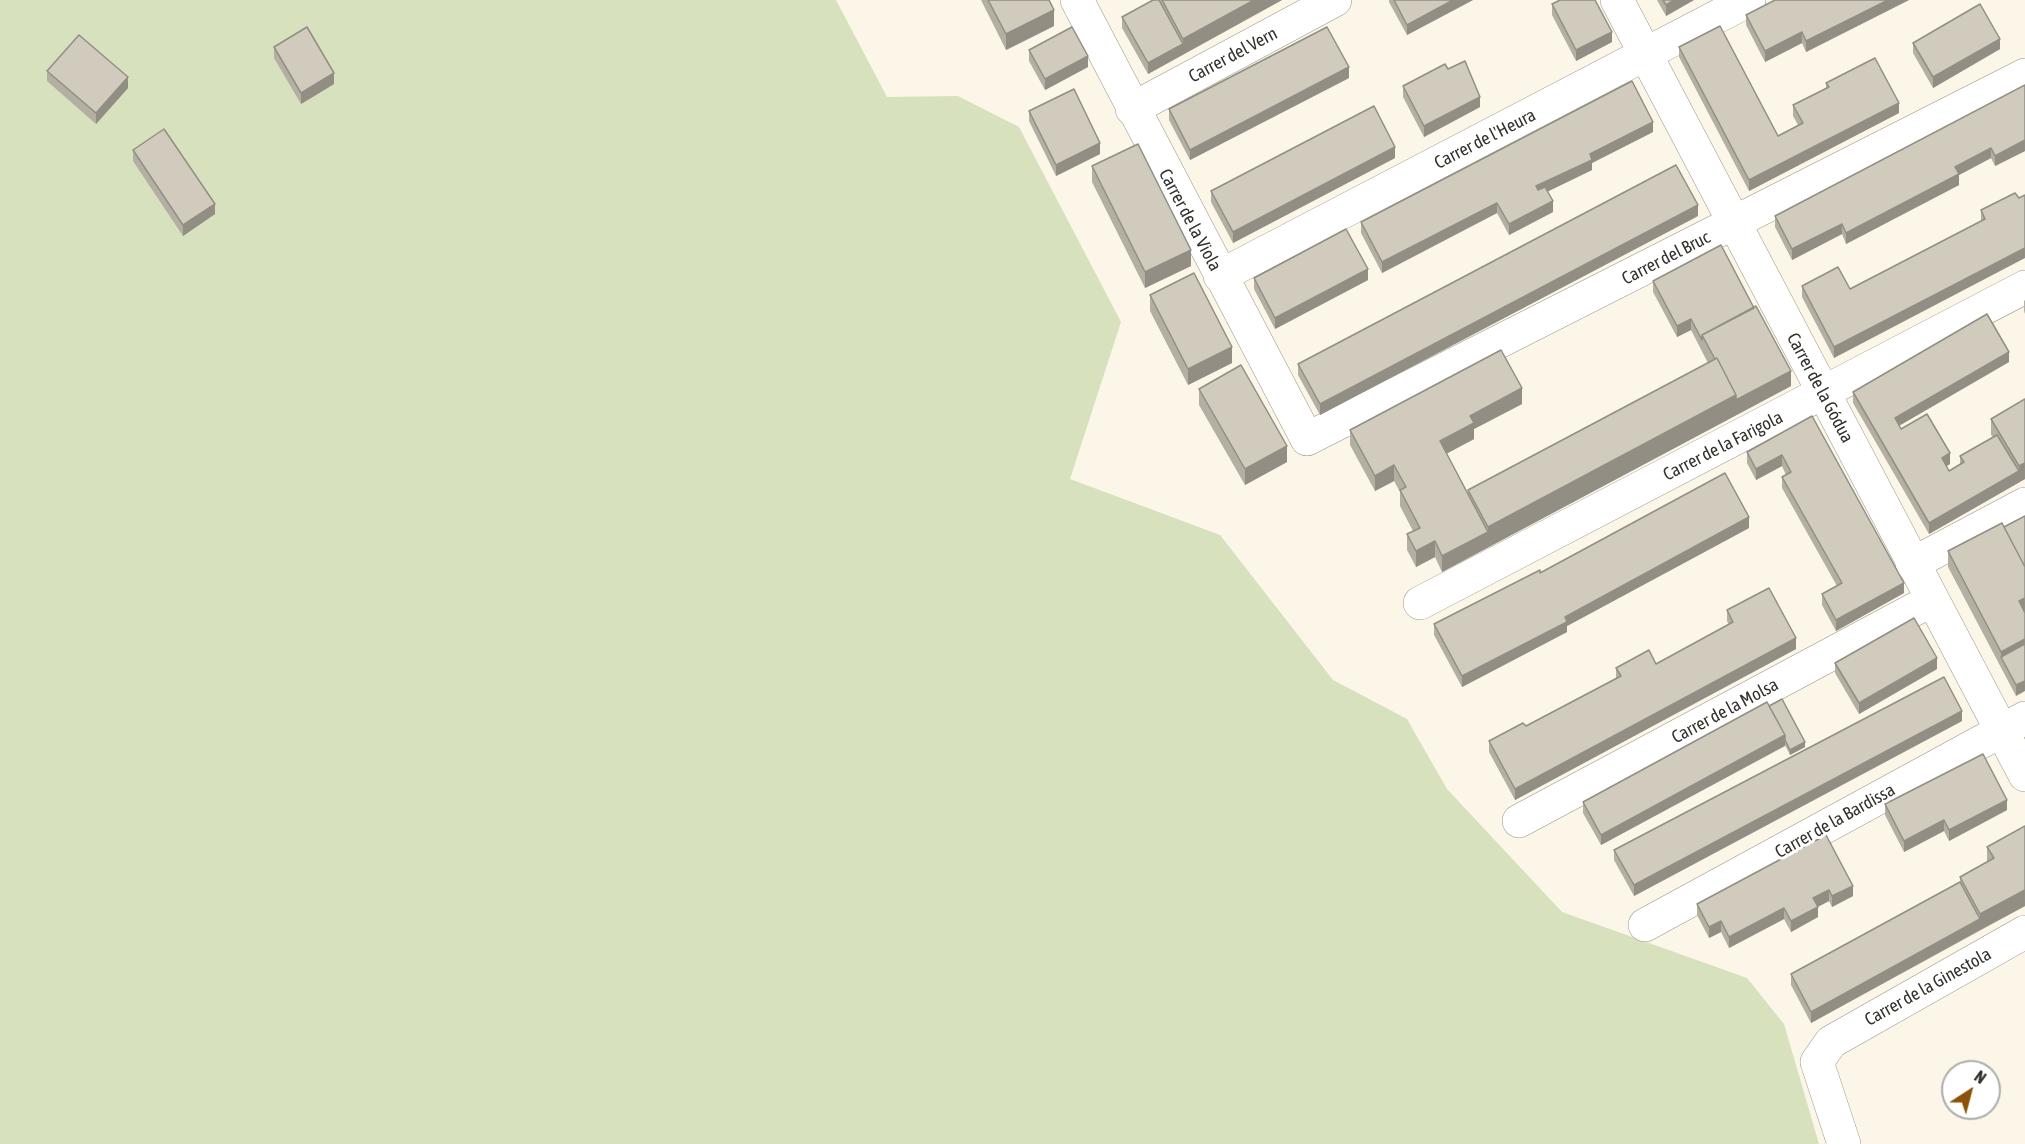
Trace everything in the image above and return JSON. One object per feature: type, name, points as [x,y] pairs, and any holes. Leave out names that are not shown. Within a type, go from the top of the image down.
[{"type":"street","name":"Carrer de la Viola","points":[[1077,0],[1132,109],[1307,439]]},
{"type":"street","name":"Carrer del Vern","points":[[1132,109],[1335,0]]},
{"type":"street","name":"Carrer de la Gódua","points":[[1617,0],[1648,54],[1912,564],[1932,600],[2013,724],[2025,775]]},
{"type":"street","name":"Carrer de l'Heura","points":[[1220,276],[1749,0]]},
{"type":"street","name":"Carrer del Bruc","points":[[1307,439],[2025,75]]},
{"type":"street","name":"Carrer de la Farigola","points":[[1420,603],[2025,287]]},
{"type":"street","points":[[1912,564],[2025,504]]},
{"type":"street","name":"Carrer de la Molsa","points":[[1519,821],[1932,600]]},
{"type":"street","name":"Carrer de la Bardissa","points":[[1645,925],[2013,724]]},
{"type":"street","name":"Carrer de la Ginestola","points":[[1844,1144],[1817,1062],[1831,1042],[2025,932]]},
{"type":"green space","points":[[0,0],[836,0],[887,97],[958,96],[1019,127],[1121,322],[1070,479],[1220,535],[1333,680],[1407,719],[1447,789],[1562,912],[1747,978],[1784,1024],[1819,1144],[0,1144]]},
{"type":"building","points":[[988,0],[1049,0],[1054,10],[1006,34]]},
{"type":"building","points":[[1153,0],[1159,0],[1183,44],[1148,63],[1122,17]]},
{"type":"building","points":[[1162,0],[1254,0],[1183,39]]},
{"type":"building","points":[[1394,0],[1453,0],[1407,25]]},
{"type":"building","points":[[1560,0],[1595,0],[1612,32],[1576,50],[1552,4]]},
{"type":"building","points":[[1663,0],[1674,0],[1666,5]]},
{"type":"building","points":[[1775,0],[1888,0],[1806,41],[1802,32],[1765,51],[1746,15]]},
{"type":"building","points":[[1980,4],[2000,39],[1933,77],[1913,43]]},
{"type":"building","points":[[1720,26],[1778,136],[1803,123],[1793,105],[1829,87],[1826,83],[1875,58],[1899,103],[1749,180],[1679,47]]},
{"type":"building","points":[[307,27],[334,73],[301,93],[274,47]]},
{"type":"building","points":[[1072,27],[1088,56],[1045,79],[1029,50]]},
{"type":"building","points":[[1327,27],[1349,67],[1190,150],[1169,109]]},
{"type":"building","points":[[79,35],[128,77],[96,113],[47,71]]},
{"type":"building","points":[[1465,61],[1480,97],[1424,126],[1403,86],[1445,64],[1448,69]]},
{"type":"building","points":[[1632,81],[1653,122],[1590,154],[1592,160],[1536,186],[1538,190],[1545,187],[1553,201],[1509,224],[1497,203],[1382,262],[1361,222]]},
{"type":"building","points":[[2025,85],[2025,140],[1995,156],[1991,148],[1955,167],[1959,174],[1846,233],[1842,224],[1792,249],[1775,216]]},
{"type":"building","points":[[1074,89],[1100,143],[1056,165],[1029,111]]},
{"type":"building","points":[[1374,106],[1395,147],[1233,232],[1211,191]]},
{"type":"building","points":[[164,129],[215,204],[183,225],[133,150]]},
{"type":"building","points":[[1138,144],[1191,250],[1145,272],[1092,166]]},
{"type":"building","points":[[1676,165],[1698,205],[1320,404],[1298,364]]},
{"type":"building","points":[[2015,193],[2019,198],[2025,195],[2025,248],[1834,347],[1802,286],[1838,267],[1850,289],[1985,219],[1981,210]]},
{"type":"building","points":[[1346,229],[1368,269],[1275,318],[1254,278]]},
{"type":"building","points":[[1721,245],[1754,308],[1702,335],[1702,340],[1691,319],[1677,326],[1653,281]]},
{"type":"building","points":[[1194,273],[1232,347],[1188,369],[1150,295]]},
{"type":"building","points":[[1756,306],[1791,371],[1736,400],[1736,395],[1717,358],[1715,359],[1702,335]]},
{"type":"building","points":[[1987,314],[2009,352],[1895,418],[1901,429],[1927,414],[1950,453],[1942,458],[1949,471],[1964,462],[1960,456],[1997,435],[2019,471],[1929,523],[1853,392]]},
{"type":"building","points":[[1501,350],[1522,388],[1470,416],[1474,423],[1440,441],[1488,532],[1442,556],[1435,541],[1416,551],[1407,534],[1420,528],[1400,490],[1406,487],[1394,465],[1375,476],[1350,430]]},
{"type":"building","points":[[1717,358],[1736,395],[1488,527],[1468,490]]},
{"type":"building","points":[[1241,365],[1287,446],[1245,469],[1199,389]]},
{"type":"building","points":[[2025,399],[2025,463],[2019,466],[1991,419]]},
{"type":"building","points":[[1812,416],[1904,583],[1836,620],[1822,594],[1842,583],[1782,477],[1791,472],[1782,455],[1756,469],[1747,452]]},
{"type":"building","points":[[1725,473],[1749,517],[1565,617],[1567,622],[1462,676],[1434,624],[1540,570],[1540,573]]},
{"type":"building","points":[[2025,516],[2025,567],[2004,527]]},
{"type":"building","points":[[2002,523],[2025,567],[2025,598],[2019,601],[2025,613],[2025,639],[2001,652],[1948,551]]},
{"type":"building","points":[[1769,588],[1796,638],[1515,789],[1489,741],[1523,723],[1526,726],[1621,676],[1616,668],[1649,650],[1656,664],[1733,622],[1727,610]]},
{"type":"building","points":[[1914,618],[1937,658],[1859,703],[1835,663]]},
{"type":"building","points":[[2025,644],[2025,681],[2016,685],[2001,657]]},
{"type":"building","points":[[1944,677],[1962,711],[1634,885],[1614,850]]},
{"type":"building","points":[[1782,699],[1805,742],[1790,750],[1785,735],[1769,706]]},
{"type":"building","points":[[1767,702],[1785,735],[1601,835],[1583,802]]},
{"type":"building","points":[[1983,754],[2007,800],[1949,830],[1944,820],[1904,841],[1885,804]]},
{"type":"building","points":[[2025,826],[2025,890],[1980,914],[1960,877],[1994,858],[1987,847]]},
{"type":"building","points":[[1826,835],[1853,886],[1832,896],[1829,890],[1813,898],[1818,907],[1791,921],[1784,908],[1729,937],[1721,921],[1709,927],[1697,904]]},
{"type":"building","points":[[1960,882],[1980,919],[1811,1012],[1791,974]]}]
